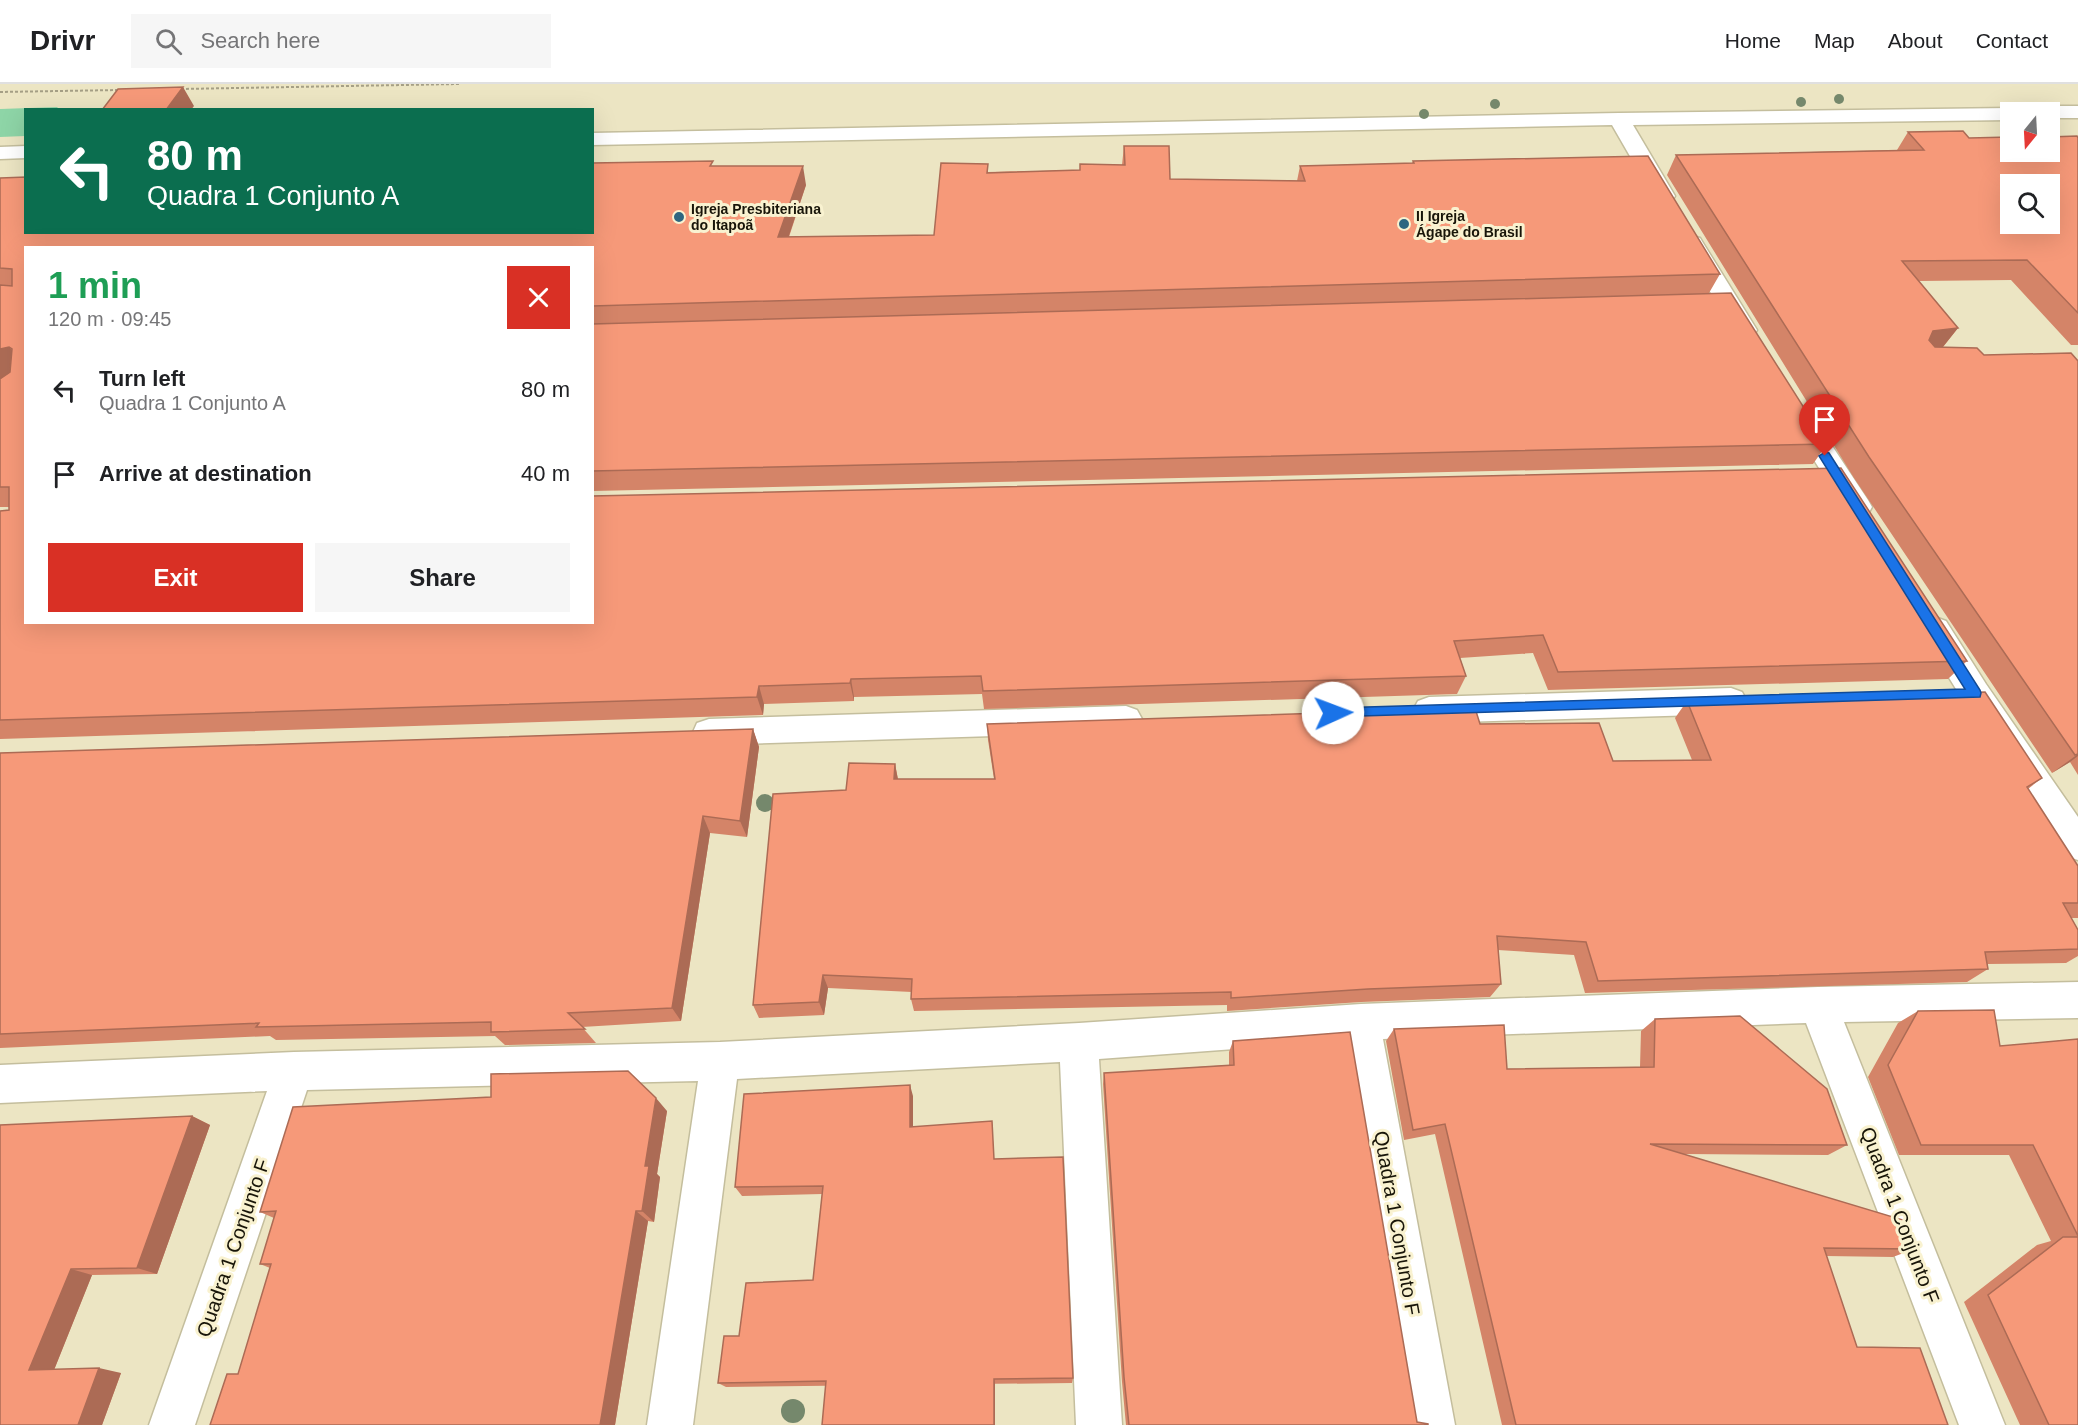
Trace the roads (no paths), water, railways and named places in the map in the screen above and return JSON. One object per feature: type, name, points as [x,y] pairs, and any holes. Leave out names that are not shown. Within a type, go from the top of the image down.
[{"type":"street","points":[[2060,112],[2078,112]]},
{"type":"street","points":[[594,139],[1619,119],[2000,114]]},
{"type":"street","points":[[1619,119],[1676,216],[1715,303],[1760,353]]},
{"type":"street","points":[[0,153],[24,152]]},
{"type":"street","points":[[1785,394],[1825,475],[1875,534]]},
{"type":"street","points":[[1918,604],[2078,845]]},
{"type":"street","points":[[1939,694],[1975,693]]},
{"type":"street","points":[[1404,711],[1761,700]]},
{"type":"street","points":[[679,733],[1155,718]]},
{"type":"street","points":[[0,1084],[294,1071],[720,1060],[1079,1042],[1362,1022],[1818,1005],[2078,1000]]},
{"type":"street","name":"Quadra 1 Conjunto F","points":[[1818,1005],[1983,1425]]},
{"type":"street","name":"Quadra 1 Conjunto F","points":[[1362,1022],[1432,1425]]},
{"type":"street","points":[[1079,1042],[1099,1425]]},
{"type":"street","points":[[670,1425],[720,1060]]},
{"type":"street","name":"Quadra 1 Conjunto F","points":[[172,1425],[294,1071]]},
{"type":"place","name":"Igreja Presbiteriana do Itapoã","points":[[679,217]]},
{"type":"place","name":"II Igreja Ágape do Brasil","points":[[1404,224]]}]
